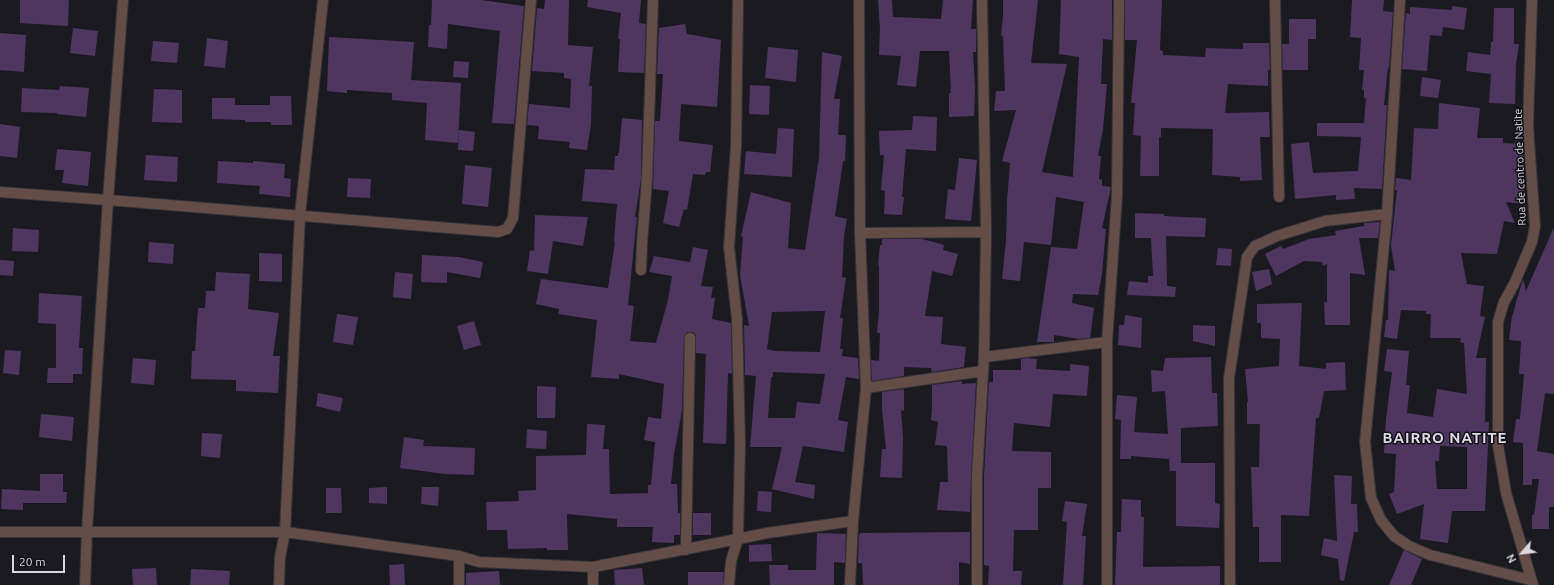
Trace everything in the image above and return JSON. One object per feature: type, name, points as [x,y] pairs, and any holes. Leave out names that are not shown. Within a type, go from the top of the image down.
[{"type":"street","points":[[85,585],[87,531],[108,200],[123,0]]},
{"type":"street","points":[[279,585],[280,557],[285,532],[300,215],[323,0]]},
{"type":"street","points":[[0,192],[498,232],[507,228],[513,218],[532,0]]},
{"type":"street","points":[[641,270],[647,179],[653,0]]},
{"type":"street","points":[[729,585],[731,561],[738,539],[740,444],[737,334],[729,247],[736,146],[738,0]]},
{"type":"street","points":[[850,585],[853,521],[866,388],[860,233],[859,0]]},
{"type":"street","points":[[977,585],[977,476],[984,357],[986,232],[982,0]]},
{"type":"street","points":[[1106,585],[1107,342],[1117,196],[1119,0]]},
{"type":"street","points":[[1275,0],[1279,197]]},
{"type":"street","points":[[1400,0],[1387,214],[1365,442],[1371,498],[1381,520],[1394,536],[1409,546],[1430,555],[1532,582]]},
{"type":"street","name":"Rua de centro de Natite","points":[[1532,0],[1528,126],[1535,226],[1532,242],[1514,284],[1504,302],[1498,322],[1498,445],[1506,493],[1532,582]]},
{"type":"street","points":[[1230,585],[1229,378],[1247,257],[1255,246],[1284,234],[1325,221],[1387,214]]},
{"type":"street","points":[[860,233],[986,232]]},
{"type":"street","points":[[686,550],[690,338]]},
{"type":"street","points":[[984,357],[1107,342]]},
{"type":"street","points":[[866,388],[983,371]]},
{"type":"street","points":[[0,532],[285,532],[459,556],[479,562],[593,567],[767,533],[853,521]]},
{"type":"street","points":[[459,556],[459,585]]},
{"type":"street","points":[[593,567],[593,585]]},
{"type":"building","points":[[20,0],[69,0],[68,26],[20,23]]},
{"type":"building","points":[[432,0],[481,0],[524,6],[514,124],[492,123],[500,31],[448,24],[447,49],[428,47]]},
{"type":"building","points":[[545,0],[569,0],[568,45],[593,47],[589,86],[592,86],[591,124],[587,150],[569,148],[570,142],[538,139],[539,126],[527,125],[529,104],[570,108],[571,79],[564,78],[564,73],[532,71],[537,8],[544,9]]},
{"type":"building","points":[[588,0],[641,0],[639,23],[646,24],[644,73],[618,72],[620,39],[618,39],[621,13],[587,7]]},
{"type":"building","points":[[878,0],[892,0],[893,17],[941,19],[943,0],[973,0],[971,29],[976,29],[976,52],[973,52],[975,89],[974,116],[949,117],[949,93],[951,93],[949,51],[920,51],[916,87],[897,85],[901,56],[879,55],[880,29]]},
{"type":"building","points":[[1003,0],[1038,0],[1031,63],[1067,64],[1042,172],[1073,177],[1079,57],[1059,54],[1061,0],[1112,0],[1112,40],[1103,39],[1101,84],[1107,84],[1103,129],[1098,156],[1101,156],[1099,179],[1102,180],[1102,186],[1111,187],[1102,228],[1106,229],[1102,274],[1098,295],[1073,294],[1072,303],[1094,308],[1090,338],[1079,339],[1054,335],[1054,342],[1037,342],[1051,247],[1077,249],[1084,202],[1056,197],[1051,245],[1024,242],[1020,281],[1002,279],[1006,241],[1010,163],[1002,161],[1016,110],[994,111],[996,91],[1005,91],[1003,36],[1001,36]]},
{"type":"building","points":[[1125,0],[1162,0],[1160,50],[1163,51],[1163,55],[1205,57],[1206,48],[1243,49],[1243,43],[1269,43],[1270,70],[1268,70],[1268,86],[1228,84],[1225,113],[1269,112],[1270,137],[1260,137],[1262,180],[1240,181],[1240,177],[1212,175],[1213,129],[1161,128],[1161,137],[1159,137],[1159,176],[1140,176],[1141,136],[1133,135],[1135,103],[1131,103],[1137,40],[1125,40]]},
{"type":"building","points":[[1352,0],[1384,0],[1383,11],[1393,12],[1389,68],[1388,67],[1384,105],[1387,105],[1382,189],[1354,188],[1355,199],[1336,200],[1336,195],[1295,199],[1291,144],[1309,142],[1313,173],[1358,171],[1361,137],[1317,136],[1317,123],[1364,123],[1366,98],[1364,98],[1364,90],[1362,90],[1364,70],[1359,70],[1361,38],[1350,37]]},
{"type":"building","points":[[1452,6],[1467,8],[1464,30],[1443,27],[1442,36],[1430,35],[1427,71],[1402,69],[1406,13],[1410,14],[1410,7],[1452,10]]},
{"type":"building","points":[[1494,8],[1514,8],[1514,44],[1519,44],[1516,64],[1515,104],[1489,103],[1491,74],[1466,71],[1468,52],[1490,55],[1491,42],[1493,42]]},
{"type":"building","points":[[1289,19],[1316,19],[1316,39],[1308,39],[1308,70],[1283,70],[1282,44],[1289,44]]},
{"type":"building","points":[[685,24],[687,34],[721,40],[717,107],[681,104],[679,141],[713,145],[710,172],[706,172],[705,175],[693,174],[687,210],[684,209],[679,227],[663,223],[669,191],[653,189],[655,121],[660,121],[663,74],[657,74],[659,28]]},
{"type":"building","points":[[73,28],[98,31],[95,56],[70,53]]},
{"type":"building","points":[[0,33],[26,35],[24,72],[0,70]]},
{"type":"building","points":[[329,37],[414,42],[411,80],[461,83],[458,143],[425,140],[427,103],[392,100],[392,93],[347,90],[347,93],[327,91]]},
{"type":"building","points":[[207,38],[228,41],[225,68],[204,66]]},
{"type":"building","points":[[153,41],[179,43],[177,63],[151,61]]},
{"type":"building","points":[[768,47],[798,50],[796,82],[765,78]]},
{"type":"building","points":[[822,52],[842,56],[834,99],[840,99],[838,135],[846,135],[845,161],[843,161],[835,216],[847,219],[844,236],[842,277],[846,278],[840,318],[843,318],[840,349],[843,349],[842,356],[858,358],[859,379],[846,377],[838,420],[848,422],[844,452],[803,446],[795,482],[815,485],[814,499],[772,489],[782,447],[750,447],[756,376],[745,375],[744,325],[749,326],[740,275],[743,237],[741,236],[751,192],[791,203],[788,248],[805,250],[819,157]],"holes":[[[825,311],[820,352],[775,351],[767,349],[772,312]],[[773,372],[825,374],[820,404],[797,402],[795,418],[768,418],[771,377],[773,377]]]},
{"type":"building","points":[[454,61],[469,62],[468,78],[453,77]]},
{"type":"building","points":[[1422,77],[1441,80],[1438,98],[1420,96]]},
{"type":"building","points":[[750,85],[770,86],[769,115],[749,114]]},
{"type":"building","points":[[60,86],[89,88],[86,117],[57,113],[21,112],[22,88],[59,90]]},
{"type":"building","points":[[154,89],[182,90],[182,123],[152,122]]},
{"type":"building","points":[[270,96],[291,96],[292,125],[271,125],[271,122],[245,122],[245,120],[212,119],[212,98],[235,98],[235,105],[270,105]]},
{"type":"building","points":[[1439,103],[1480,108],[1477,138],[1503,138],[1503,143],[1523,144],[1523,181],[1525,181],[1523,204],[1506,202],[1515,223],[1504,221],[1497,254],[1461,253],[1467,284],[1484,286],[1480,316],[1485,317],[1476,358],[1486,358],[1485,422],[1489,422],[1485,511],[1452,511],[1448,543],[1420,539],[1424,504],[1397,514],[1389,494],[1394,492],[1396,454],[1384,453],[1386,419],[1392,372],[1384,371],[1387,349],[1409,351],[1406,385],[1410,385],[1407,413],[1433,417],[1437,389],[1467,394],[1464,343],[1460,342],[1461,338],[1430,338],[1431,314],[1426,314],[1426,311],[1401,310],[1397,339],[1384,337],[1386,320],[1388,320],[1389,270],[1395,271],[1391,245],[1397,190],[1395,190],[1396,178],[1411,180],[1414,128],[1438,129]],"holes":[[[1440,446],[1467,447],[1467,489],[1437,489],[1435,461],[1439,461]]]},
{"type":"building","points":[[913,116],[937,117],[936,151],[906,149],[902,215],[884,214],[885,191],[881,190],[884,155],[880,155],[879,131],[912,130]]},
{"type":"building","points":[[622,118],[642,120],[641,179],[635,217],[637,217],[628,305],[634,306],[630,341],[656,343],[668,300],[672,276],[649,272],[654,256],[690,262],[693,247],[708,250],[701,286],[713,287],[711,298],[715,298],[712,319],[731,323],[732,374],[728,373],[726,444],[703,443],[706,354],[696,353],[696,335],[693,332],[687,332],[684,338],[682,410],[674,454],[671,484],[677,484],[678,513],[680,513],[680,535],[674,535],[674,543],[652,542],[653,527],[617,527],[617,519],[567,514],[568,550],[547,550],[547,548],[508,549],[507,530],[487,530],[486,502],[519,501],[518,491],[536,490],[536,456],[586,455],[587,424],[605,425],[603,449],[609,449],[610,494],[648,493],[648,485],[651,485],[655,442],[644,440],[648,417],[661,419],[664,384],[619,374],[619,379],[591,377],[597,320],[558,314],[559,309],[536,304],[541,279],[608,288],[615,242],[617,204],[582,201],[585,169],[614,170],[615,156],[618,156],[619,153]]},
{"type":"building","points":[[0,124],[20,127],[17,158],[0,156]]},
{"type":"building","points":[[778,128],[794,129],[792,177],[744,174],[746,151],[776,154]]},
{"type":"building","points":[[459,130],[475,132],[473,151],[458,150]]},
{"type":"building","points":[[57,149],[91,152],[88,186],[62,183],[64,170],[55,170]]},
{"type":"building","points":[[146,155],[178,157],[177,182],[144,180]]},
{"type":"building","points":[[959,158],[977,160],[971,221],[945,219],[948,189],[955,190]]},
{"type":"building","points":[[218,161],[253,163],[253,161],[285,164],[284,178],[291,179],[290,197],[259,194],[260,186],[217,183]]},
{"type":"building","points":[[465,165],[492,168],[488,207],[462,204]]},
{"type":"building","points":[[348,178],[371,179],[370,198],[347,197]]},
{"type":"building","points":[[1135,213],[1206,218],[1205,237],[1166,236],[1167,286],[1176,287],[1175,297],[1127,295],[1129,281],[1148,283],[1148,276],[1153,276],[1151,238],[1135,238]]},
{"type":"building","points":[[535,215],[588,217],[583,246],[553,241],[548,274],[527,271],[530,250],[534,251]]},
{"type":"building","points":[[1380,222],[1378,238],[1359,238],[1365,275],[1350,273],[1350,325],[1325,325],[1324,302],[1327,302],[1327,264],[1323,266],[1322,262],[1304,261],[1276,276],[1265,254],[1281,246],[1283,249],[1309,239],[1336,235],[1335,231],[1364,226],[1364,223]]},
{"type":"building","points":[[1554,227],[1554,394],[1545,393],[1537,451],[1554,454],[1554,507],[1549,507],[1549,529],[1532,529],[1532,515],[1534,515],[1539,479],[1532,479],[1532,485],[1523,485],[1523,443],[1513,442],[1516,419],[1520,419],[1524,374],[1519,374],[1521,341],[1509,340],[1512,315],[1523,279],[1526,291]]},
{"type":"building","points":[[13,228],[39,230],[38,252],[12,251]]},
{"type":"building","points":[[882,239],[922,239],[944,245],[943,250],[958,254],[952,276],[932,271],[925,316],[943,317],[941,344],[966,347],[964,367],[932,372],[931,368],[904,367],[904,376],[872,381],[871,360],[879,361],[880,333],[877,333],[879,311],[878,265]]},
{"type":"building","points":[[149,242],[174,244],[173,264],[148,262]]},
{"type":"building","points":[[1218,248],[1232,249],[1231,266],[1216,265]]},
{"type":"building","points":[[259,253],[282,254],[282,282],[259,281]]},
{"type":"building","points":[[422,255],[459,257],[483,262],[480,278],[447,272],[447,283],[421,282]]},
{"type":"building","points":[[0,260],[14,261],[13,276],[0,275]]},
{"type":"building","points":[[1269,269],[1272,284],[1256,291],[1252,272]]},
{"type":"building","points":[[216,272],[250,274],[248,309],[279,313],[273,356],[280,356],[278,393],[236,391],[236,380],[191,379],[192,351],[195,351],[198,308],[205,308],[206,291],[215,291]]},
{"type":"building","points":[[395,272],[413,274],[411,299],[393,297]]},
{"type":"building","points":[[39,293],[82,296],[79,348],[83,348],[82,374],[73,374],[73,383],[47,383],[48,368],[56,368],[56,324],[38,323]]},
{"type":"building","points":[[1302,303],[1299,366],[1326,369],[1326,363],[1345,362],[1346,390],[1324,391],[1319,418],[1316,418],[1309,516],[1281,515],[1281,562],[1259,562],[1259,527],[1253,527],[1251,467],[1259,467],[1260,424],[1247,424],[1248,402],[1245,369],[1279,366],[1280,339],[1261,338],[1261,323],[1257,323],[1257,304]]},
{"type":"building","points":[[337,314],[358,317],[353,345],[333,342]]},
{"type":"building","points":[[1125,315],[1142,318],[1141,348],[1118,345],[1119,325],[1124,325]]},
{"type":"building","points":[[474,321],[481,345],[464,350],[457,326]]},
{"type":"building","points":[[1193,325],[1215,326],[1215,346],[1193,341]]},
{"type":"building","points":[[5,350],[21,351],[19,375],[3,373]]},
{"type":"building","points":[[1211,357],[1212,393],[1217,393],[1218,426],[1181,428],[1181,463],[1215,463],[1215,503],[1220,504],[1219,528],[1176,526],[1176,471],[1170,471],[1169,459],[1131,456],[1131,459],[1120,459],[1121,420],[1115,419],[1117,395],[1137,397],[1134,432],[1168,434],[1165,391],[1152,392],[1151,370],[1163,371],[1165,358]]},
{"type":"building","points":[[133,358],[156,360],[154,385],[131,383]]},
{"type":"building","points":[[1021,359],[1037,359],[1036,369],[1070,371],[1070,364],[1089,366],[1087,396],[1053,394],[1050,427],[1014,423],[1012,451],[1051,452],[1051,488],[1038,488],[1038,530],[1014,530],[1013,571],[1022,571],[1021,585],[988,585],[989,566],[984,565],[984,476],[989,382],[993,382],[993,370],[1021,370]]},
{"type":"building","points":[[962,381],[962,384],[976,383],[970,512],[937,510],[940,482],[948,482],[947,446],[935,445],[938,422],[931,420],[932,385]]},
{"type":"building","points":[[537,386],[556,387],[555,418],[537,418]]},
{"type":"building","points":[[904,389],[904,411],[901,410],[903,438],[902,478],[880,477],[882,449],[886,449],[882,410],[882,392]]},
{"type":"building","points":[[318,393],[343,398],[340,412],[316,406]]},
{"type":"building","points":[[41,414],[74,417],[72,441],[39,437]]},
{"type":"building","points":[[527,429],[547,431],[546,449],[526,448]]},
{"type":"building","points":[[202,433],[222,434],[220,458],[201,456]]},
{"type":"building","points":[[404,437],[424,440],[423,446],[475,448],[474,475],[445,474],[400,468]]},
{"type":"building","points":[[40,474],[63,474],[63,492],[67,492],[66,503],[23,503],[23,510],[1,509],[2,489],[40,491]]},
{"type":"building","points":[[1334,475],[1352,476],[1351,504],[1357,504],[1358,532],[1354,532],[1344,581],[1340,580],[1338,559],[1321,555],[1324,538],[1337,541]]},
{"type":"building","points":[[387,487],[387,504],[369,503],[369,488]]},
{"type":"building","points":[[422,487],[439,487],[438,506],[421,504]]},
{"type":"building","points":[[326,488],[341,488],[342,513],[326,513]]},
{"type":"building","points":[[758,491],[772,492],[771,512],[757,511]]},
{"type":"building","points":[[1122,499],[1141,500],[1141,517],[1144,517],[1143,567],[1220,566],[1220,585],[1115,585],[1117,532],[1121,532]]},
{"type":"building","points":[[1065,501],[1087,504],[1082,536],[1086,536],[1083,585],[1063,585],[1067,522],[1062,521]]},
{"type":"building","points":[[693,513],[711,513],[711,535],[693,535]]},
{"type":"building","points":[[970,532],[970,564],[959,562],[959,585],[863,585],[862,563],[858,563],[860,533]]},
{"type":"building","points":[[817,533],[846,534],[845,563],[834,562],[834,585],[770,585],[769,565],[788,565],[788,570],[816,570]]},
{"type":"building","points":[[771,544],[772,561],[749,562],[749,545]]},
{"type":"building","points":[[1404,550],[1422,559],[1411,585],[1389,585]]},
{"type":"building","points":[[404,564],[405,585],[390,585],[389,565]]},
{"type":"building","points":[[156,568],[157,585],[133,585],[132,569]]},
{"type":"building","points":[[642,568],[644,585],[615,585],[614,570]]},
{"type":"building","points":[[191,569],[230,571],[229,585],[190,585]]},
{"type":"building","points":[[499,571],[500,585],[466,585],[466,573]]},
{"type":"building","points":[[688,572],[724,572],[723,585],[688,585]]},
{"type":"district","name":"BAIRRO NATITE","points":[[1445,438]]}]
